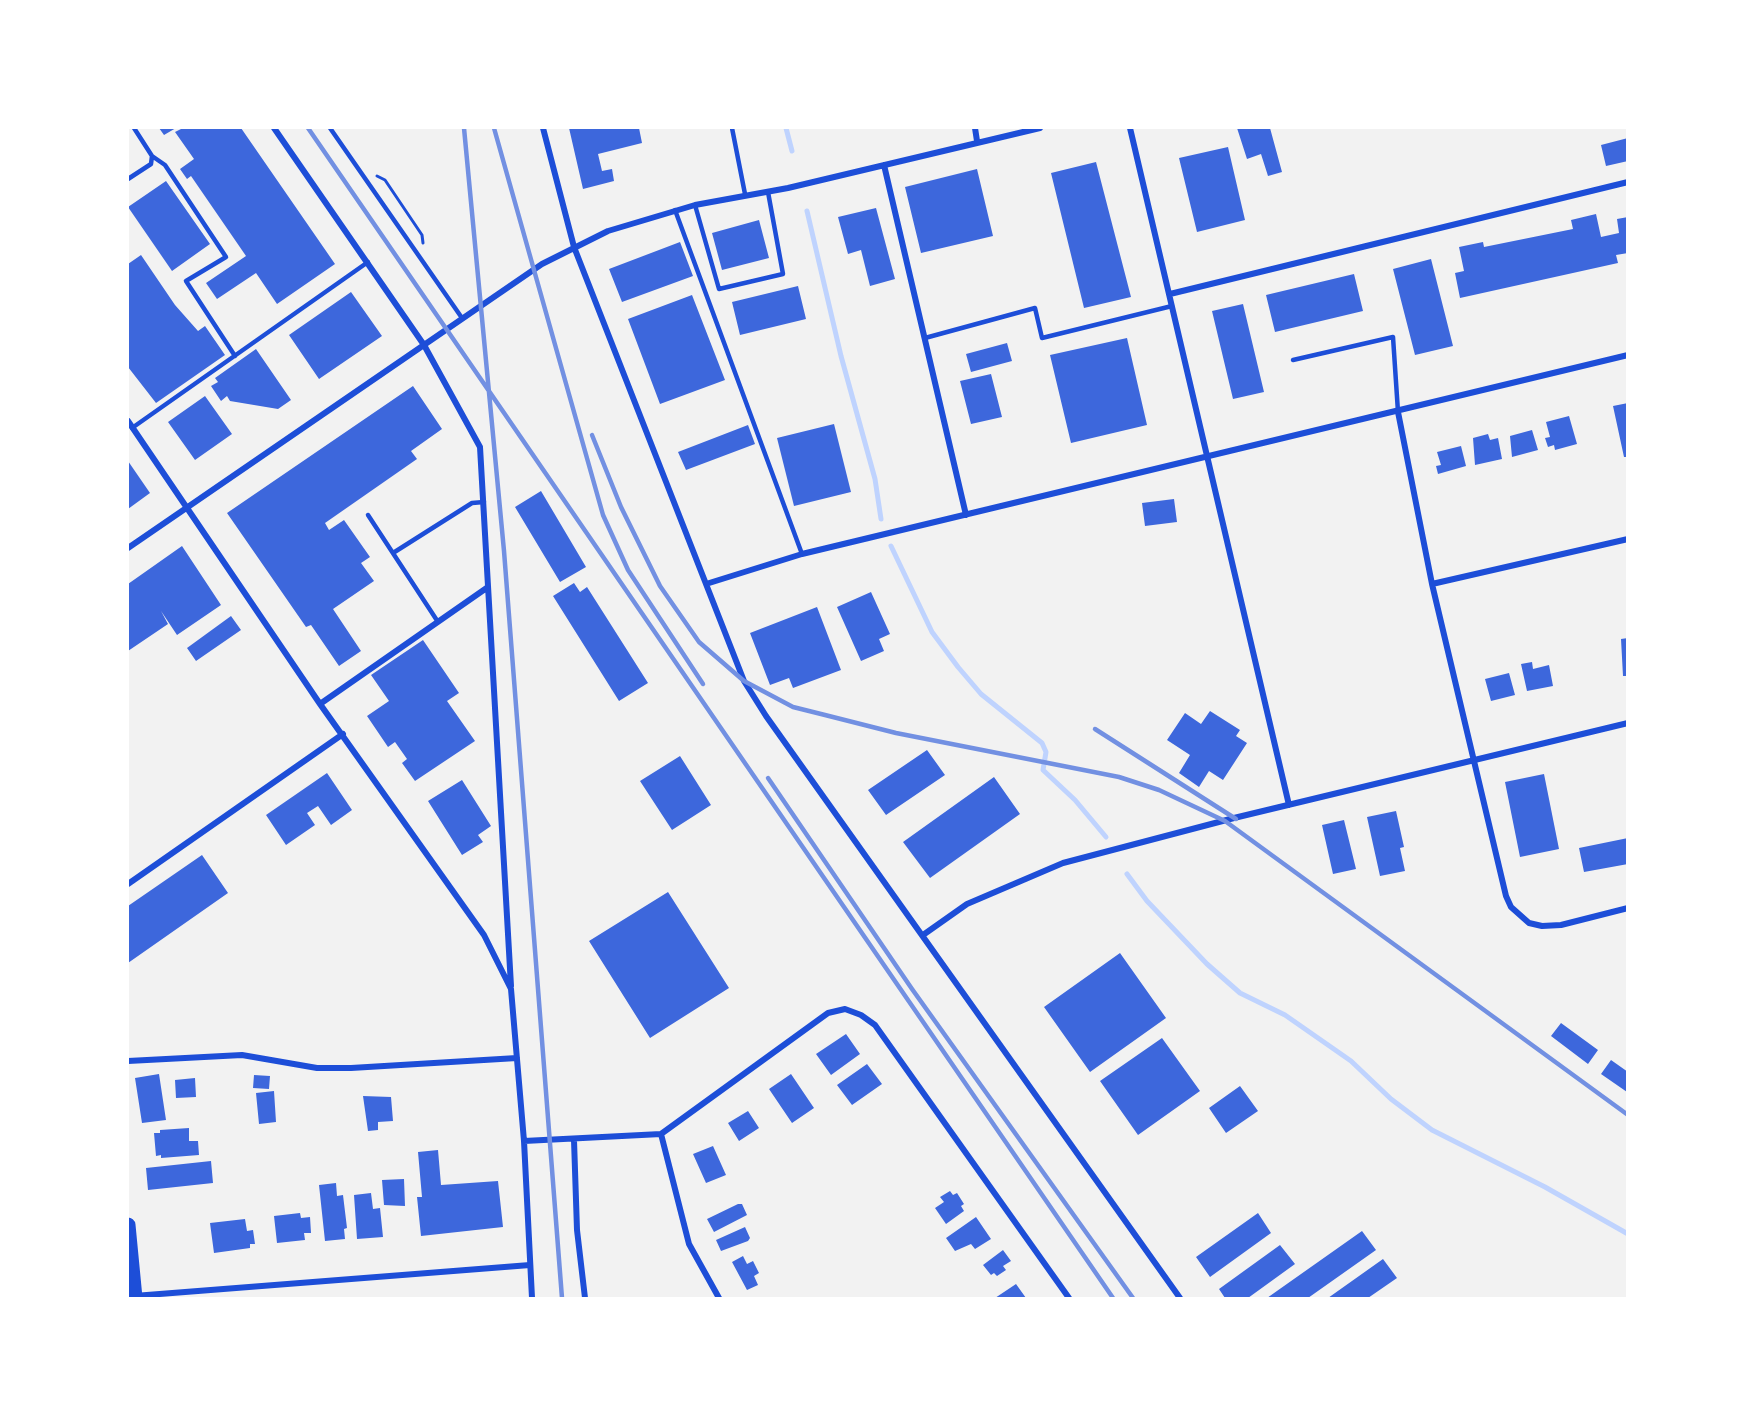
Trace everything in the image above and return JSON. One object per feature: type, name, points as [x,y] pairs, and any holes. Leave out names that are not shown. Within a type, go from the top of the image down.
[{"type":"main road","points":[[128,1225],[132,1297]]},
{"type":"street","points":[[274,128],[424,345],[480,447],[511,989],[524,1141],[532,1299]]},
{"type":"street","points":[[543,128],[574,247],[711,596],[730,651],[744,681],[766,716],[1180,1299]]},
{"type":"street","points":[[975,128],[977,141]]},
{"type":"street","points":[[128,548],[554,256],[608,231],[695,205],[745,194],[768,192],[1040,128]]},
{"type":"street","points":[[1130,128],[1170,294],[1205,456],[1289,805]]},
{"type":"street","points":[[884,165],[966,515]]},
{"type":"street","points":[[1170,294],[1628,182]]},
{"type":"street","points":[[706,584],[802,554],[1628,356]]},
{"type":"street","points":[[1398,411],[1432,584],[1506,896],[1519,917],[1529,923],[1542,926],[1561,925],[1628,908]]},
{"type":"street","points":[[128,421],[320,704],[484,935],[511,989]]},
{"type":"street","points":[[1432,584],[1628,539]]},
{"type":"street","points":[[320,704],[488,587]]},
{"type":"street","points":[[923,935],[967,904],[1064,863],[1289,805],[1628,723]]},
{"type":"street","points":[[128,884],[343,734]]},
{"type":"street","points":[[524,1141],[661,1134],[828,1013],[845,1009],[875,1025],[1069,1299]]},
{"type":"street","points":[[128,1061],[242,1055],[317,1068],[340,1068],[516,1058]]},
{"type":"street","points":[[661,1134],[689,1244],[719,1299]]},
{"type":"street","points":[[574,1140],[577,1230],[585,1299]]},
{"type":"street","points":[[132,1297],[530,1266]]},
{"type":"lane","points":[[134,128],[152,156],[165,165],[226,257],[186,281],[235,356]]},
{"type":"lane","points":[[330,128],[462,318]]},
{"type":"lane","points":[[732,128],[745,194]]},
{"type":"lane","points":[[128,179],[151,164],[152,156]]},
{"type":"lane","points":[[695,205],[719,289],[783,274],[768,192]]},
{"type":"lane","points":[[675,210],[802,554]]},
{"type":"lane","points":[[132,428],[368,262]]},
{"type":"lane","points":[[925,338],[1035,308],[1042,338],[1172,306]]},
{"type":"lane","points":[[1293,360],[1392,337],[1398,411]]},
{"type":"lane","points":[[393,553],[472,503],[483,502]]},
{"type":"lane","points":[[368,515],[438,622]]},
{"type":"building","points":[[159,128],[176,128],[164,135]]},
{"type":"building","points":[[183,128],[241,128],[335,264],[277,304],[256,273],[217,299],[206,283],[246,256],[191,176],[187,179],[180,169],[194,159],[175,132]]},
{"type":"building","points":[[569,128],[639,128],[642,143],[598,154],[602,171],[612,169],[614,181],[583,189]]},
{"type":"building","points":[[1237,128],[1270,128],[1282,172],[1268,176],[1261,154],[1247,159]]},
{"type":"building","points":[[1628,138],[1628,161],[1606,166],[1601,145]]},
{"type":"building","points":[[1228,147],[1245,220],[1197,232],[1179,158]]},
{"type":"building","points":[[1096,162],[1131,297],[1084,308],[1051,173]]},
{"type":"building","points":[[977,169],[993,236],[921,253],[905,187]]},
{"type":"building","points":[[166,181],[210,244],[172,271],[128,207]]},
{"type":"building","points":[[876,208],[895,279],[870,286],[861,250],[848,254],[838,217]]},
{"type":"building","points":[[1596,214],[1601,237],[1619,233],[1617,219],[1628,217],[1628,253],[1616,255],[1618,263],[1460,298],[1455,273],[1464,271],[1459,247],[1483,242],[1484,247],[1573,229],[1571,220]]},
{"type":"building","points":[[759,220],[769,258],[722,270],[712,233]]},
{"type":"building","points":[[680,242],[693,276],[622,302],[609,269]]},
{"type":"building","points":[[141,255],[175,305],[198,331],[205,326],[225,355],[156,403],[128,367],[128,264]]},
{"type":"building","points":[[1431,259],[1453,346],[1415,355],[1393,269]]},
{"type":"building","points":[[1354,274],[1363,311],[1275,332],[1266,295]]},
{"type":"building","points":[[798,286],[806,319],[740,335],[732,302]]},
{"type":"building","points":[[351,292],[382,336],[319,379],[289,335]]},
{"type":"building","points":[[692,295],[725,380],[660,404],[628,319]]},
{"type":"building","points":[[1243,304],[1264,392],[1233,399],[1212,311]]},
{"type":"building","points":[[1127,338],[1147,425],[1071,443],[1050,355]]},
{"type":"building","points":[[1007,343],[1012,361],[971,372],[966,354]]},
{"type":"building","points":[[256,349],[291,400],[278,409],[230,401],[227,396],[221,401],[211,386],[218,382],[215,378]]},
{"type":"building","points":[[991,374],[1002,417],[971,424],[960,381]]},
{"type":"building","points":[[413,386],[442,429],[411,451],[417,459],[325,523],[329,530],[344,520],[370,557],[361,563],[374,581],[333,609],[361,651],[339,666],[311,625],[306,627],[227,513]]},
{"type":"building","points":[[205,396],[232,434],[195,460],[168,422]]},
{"type":"building","points":[[1628,403],[1628,457],[1624,457],[1613,406]]},
{"type":"building","points":[[1569,416],[1577,444],[1555,450],[1554,445],[1548,447],[1545,438],[1550,437],[1546,422]]},
{"type":"building","points":[[834,424],[851,492],[794,506],[777,438]]},
{"type":"building","points":[[748,425],[755,444],[686,470],[678,452]]},
{"type":"building","points":[[1532,430],[1538,450],[1512,457],[1510,436]]},
{"type":"building","points":[[1488,434],[1490,440],[1498,438],[1502,459],[1475,465],[1473,438]]},
{"type":"building","points":[[1461,446],[1466,466],[1438,474],[1436,466],[1441,465],[1437,452]]},
{"type":"building","points":[[128,461],[150,493],[128,509]]},
{"type":"building","points":[[541,491],[586,567],[560,582],[515,507]]},
{"type":"building","points":[[1174,499],[1177,522],[1145,526],[1142,503]]},
{"type":"building","points":[[182,546],[221,605],[177,635],[161,611],[168,624],[128,651],[128,584]]},
{"type":"building","points":[[574,583],[580,592],[587,587],[648,683],[619,701],[553,596]]},
{"type":"building","points":[[871,592],[890,634],[879,639],[884,651],[861,661],[837,607]]},
{"type":"building","points":[[817,607],[841,670],[793,688],[789,678],[770,685],[750,633]]},
{"type":"building","points":[[231,616],[241,630],[196,661],[187,648]]},
{"type":"building","points":[[1628,638],[1628,676],[1623,676],[1621,639]]},
{"type":"building","points":[[423,640],[459,693],[447,701],[475,741],[415,781],[402,763],[407,759],[395,742],[388,747],[367,716],[389,701],[371,675]]},
{"type":"building","points":[[1532,662],[1533,669],[1549,665],[1553,686],[1527,691],[1521,664]]},
{"type":"building","points":[[1509,673],[1515,695],[1491,701],[1485,679]]},
{"type":"building","points":[[1210,711],[1240,730],[1236,736],[1247,743],[1223,780],[1209,771],[1199,787],[1179,773],[1190,755],[1167,740],[1185,713],[1201,724]]},
{"type":"building","points":[[927,750],[945,775],[886,815],[868,790]]},
{"type":"building","points":[[680,756],[711,805],[672,830],[640,781]]},
{"type":"building","points":[[327,773],[352,810],[331,825],[318,806],[307,813],[315,825],[286,845],[266,815]]},
{"type":"building","points":[[1544,774],[1559,849],[1520,857],[1505,782]]},
{"type":"building","points":[[994,777],[1020,814],[930,878],[903,842]]},
{"type":"building","points":[[462,780],[491,826],[478,835],[483,842],[462,855],[428,801]]},
{"type":"building","points":[[1396,811],[1404,847],[1400,848],[1405,871],[1380,876],[1367,817]]},
{"type":"building","points":[[1344,820],[1356,869],[1333,874],[1322,825]]},
{"type":"building","points":[[1628,838],[1628,864],[1584,872],[1579,848]]},
{"type":"building","points":[[202,855],[228,893],[128,963],[128,906]]},
{"type":"building","points":[[668,892],[729,988],[650,1038],[589,941]]},
{"type":"building","points":[[1120,953],[1166,1018],[1090,1072],[1044,1007]]},
{"type":"building","points":[[1561,1023],[1598,1050],[1588,1064],[1551,1036]]},
{"type":"building","points":[[846,1034],[860,1054],[831,1075],[816,1054]]},
{"type":"building","points":[[1162,1038],[1200,1091],[1138,1135],[1100,1081]]},
{"type":"building","points":[[1611,1060],[1628,1072],[1627,1092],[1601,1074]]},
{"type":"building","points":[[867,1064],[882,1084],[852,1105],[837,1085]]},
{"type":"building","points":[[159,1074],[166,1120],[142,1123],[135,1078]]},
{"type":"building","points":[[791,1074],[814,1108],[792,1123],[769,1089]]},
{"type":"building","points":[[254,1075],[270,1076],[269,1089],[253,1088]]},
{"type":"building","points":[[195,1078],[196,1097],[176,1098],[175,1080]]},
{"type":"building","points":[[1240,1086],[1258,1111],[1226,1133],[1209,1108]]},
{"type":"building","points":[[274,1091],[276,1122],[259,1124],[256,1093]]},
{"type":"building","points":[[363,1096],[391,1097],[393,1121],[378,1122],[378,1130],[368,1131]]},
{"type":"building","points":[[748,1111],[759,1128],[739,1141],[728,1123]]},
{"type":"building","points":[[189,1128],[189,1141],[198,1141],[199,1155],[161,1158],[161,1155],[156,1156],[154,1133],[160,1133],[160,1130]]},
{"type":"building","points":[[713,1146],[726,1175],[706,1183],[693,1154]]},
{"type":"building","points":[[438,1150],[441,1185],[498,1181],[503,1227],[421,1236],[417,1197],[422,1197],[418,1152]]},
{"type":"building","points":[[211,1161],[213,1183],[148,1190],[146,1168]]},
{"type":"building","points":[[404,1179],[405,1206],[384,1205],[382,1180]]},
{"type":"building","points":[[336,1183],[337,1196],[343,1195],[347,1228],[344,1229],[345,1239],[325,1241],[319,1185]]},
{"type":"building","points":[[950,1191],[953,1195],[957,1193],[964,1204],[961,1206],[964,1211],[946,1224],[935,1208],[944,1202],[940,1197]]},
{"type":"building","points":[[371,1193],[373,1209],[380,1208],[383,1237],[357,1239],[354,1195]]},
{"type":"building","points":[[742,1204],[747,1215],[714,1232],[707,1219]]},
{"type":"building","points":[[300,1213],[301,1218],[310,1217],[311,1233],[304,1233],[305,1240],[277,1243],[274,1216]]},
{"type":"building","points":[[1258,1213],[1271,1233],[1210,1277],[1196,1257]]},
{"type":"building","points":[[976,1217],[991,1239],[975,1249],[971,1244],[955,1251],[946,1238]]},
{"type":"building","points":[[245,1219],[247,1231],[253,1230],[255,1244],[250,1244],[250,1248],[214,1253],[210,1223]]},
{"type":"building","points":[[745,1227],[750,1238],[748,1241],[721,1251],[716,1240]]},
{"type":"building","points":[[1362,1231],[1376,1250],[1308,1298],[1267,1298]]},
{"type":"building","points":[[1280,1245],[1295,1264],[1248,1298],[1225,1298],[1219,1289]]},
{"type":"building","points":[[1003,1250],[1011,1261],[1003,1266],[1006,1270],[997,1276],[994,1273],[991,1275],[983,1265]]},
{"type":"building","points":[[743,1256],[747,1264],[753,1261],[759,1273],[754,1276],[758,1285],[747,1290],[732,1262]]},
{"type":"building","points":[[1383,1259],[1397,1278],[1368,1298],[1328,1298]]},
{"type":"building","points":[[1016,1284],[1026,1298],[995,1298]]},
{"type":"waterway","points":[[786,128],[792,151]]},
{"type":"waterway","points":[[807,211],[841,356],[875,479],[881,519]]},
{"type":"waterway","points":[[891,546],[932,632],[981,694],[1042,743],[1046,752],[1043,770],[1075,800],[1106,837]]},
{"type":"waterway","points":[[1127,874],[1147,901],[1207,964],[1240,993],[1285,1015],[1351,1061],[1391,1099],[1432,1130],[1545,1187],[1628,1234]]},
{"type":"railway","points":[[308,128],[1113,1298]]},
{"type":"railway","points":[[464,128],[504,551],[562,1298]]},
{"type":"railway","points":[[494,128],[603,515],[628,570],[703,684]]},
{"type":"railway","points":[[592,435],[621,507],[660,586],[699,642],[744,681],[793,707],[896,733],[1119,777],[1159,790],[1225,821],[1628,1115]]},
{"type":"railway","points":[[1095,729],[1236,819]]},
{"type":"railway","points":[[768,778],[912,989],[1133,1298]]}]
